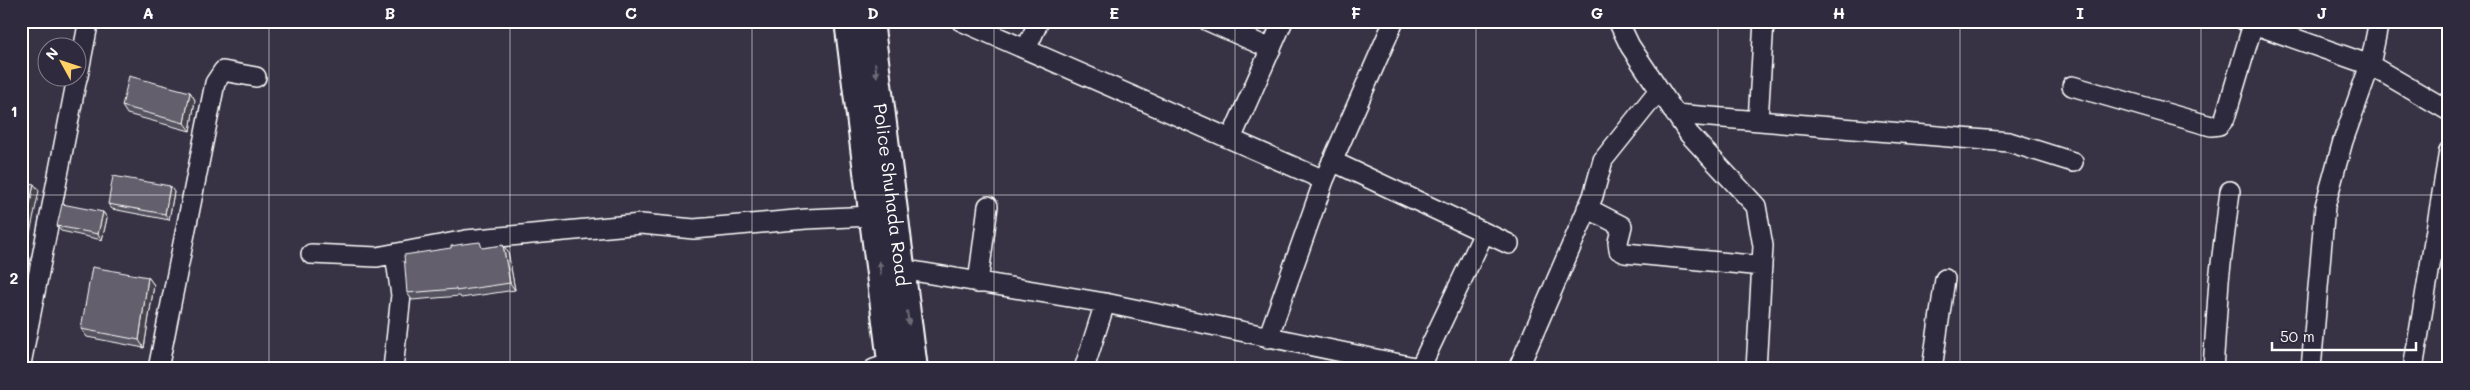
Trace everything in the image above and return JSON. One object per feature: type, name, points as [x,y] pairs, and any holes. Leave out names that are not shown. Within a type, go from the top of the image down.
[{"type":"main road","name":"Police Shuhada Road","points":[[856,22],[873,216],[893,367]]},
{"type":"main road","name":"Police Shuhada Road","points":[[856,22],[901,269],[893,367]]},
{"type":"street","points":[[961,21],[1324,180]]},
{"type":"street","points":[[1026,49],[1039,21]]},
{"type":"street","points":[[1208,21],[1271,49]]},
{"type":"street","points":[[1231,139],[1283,21]]},
{"type":"street","points":[[1268,338],[1324,180],[1394,21]]},
{"type":"street","points":[[1618,21],[1630,46],[1689,134],[1756,206],[1763,246],[1756,369]]},
{"type":"street","points":[[1758,121],[1764,21]]},
{"type":"street","points":[[2311,369],[2325,206],[2342,141],[2370,65],[2379,21]]},
{"type":"street","points":[[2072,86],[2211,126],[2219,125],[2224,118],[2249,23],[2370,65],[2449,111]]},
{"type":"street","points":[[84,38],[86,30]]},
{"type":"street","points":[[158,369],[215,82],[223,71],[256,78]]},
{"type":"street","points":[[21,364],[75,88]]},
{"type":"street","points":[[1518,369],[1587,208],[1603,160],[1659,90]]},
{"type":"street","points":[[1675,114],[2009,142],[2073,162]]},
{"type":"street","points":[[2414,369],[2449,151]]},
{"type":"street","points":[[1332,161],[1509,244]]},
{"type":"street","points":[[2213,369],[2219,280],[2230,191]]},
{"type":"street","points":[[978,283],[988,206]]},
{"type":"street","points":[[1587,208],[1622,226],[1618,242],[1620,250],[1625,253],[1762,266]]},
{"type":"street","points":[[312,254],[377,258],[466,240],[641,224],[694,229],[806,219],[873,216]]},
{"type":"street","points":[[901,269],[1105,303],[1268,338],[1422,368],[1484,233]]},
{"type":"street","points":[[393,369],[401,295],[395,254]]},
{"type":"street","points":[[1932,369],[1944,279]]},
{"type":"street","points":[[1084,369],[1105,303]]},
{"type":"building","points":[[129,76],[190,92],[184,123],[122,106]]},
{"type":"building","points":[[113,176],[170,186],[165,214],[108,204]]},
{"type":"building","points":[[21,181],[34,184],[21,245]]},
{"type":"building","points":[[62,204],[103,212],[98,234],[57,226]]},
{"type":"building","points":[[480,242],[482,248],[503,245],[510,283],[456,291],[456,289],[407,293],[404,255]]},
{"type":"building","points":[[92,267],[148,277],[139,340],[81,329]]},
{"type":"building","points":[[73,365],[92,369],[73,369]]}]
